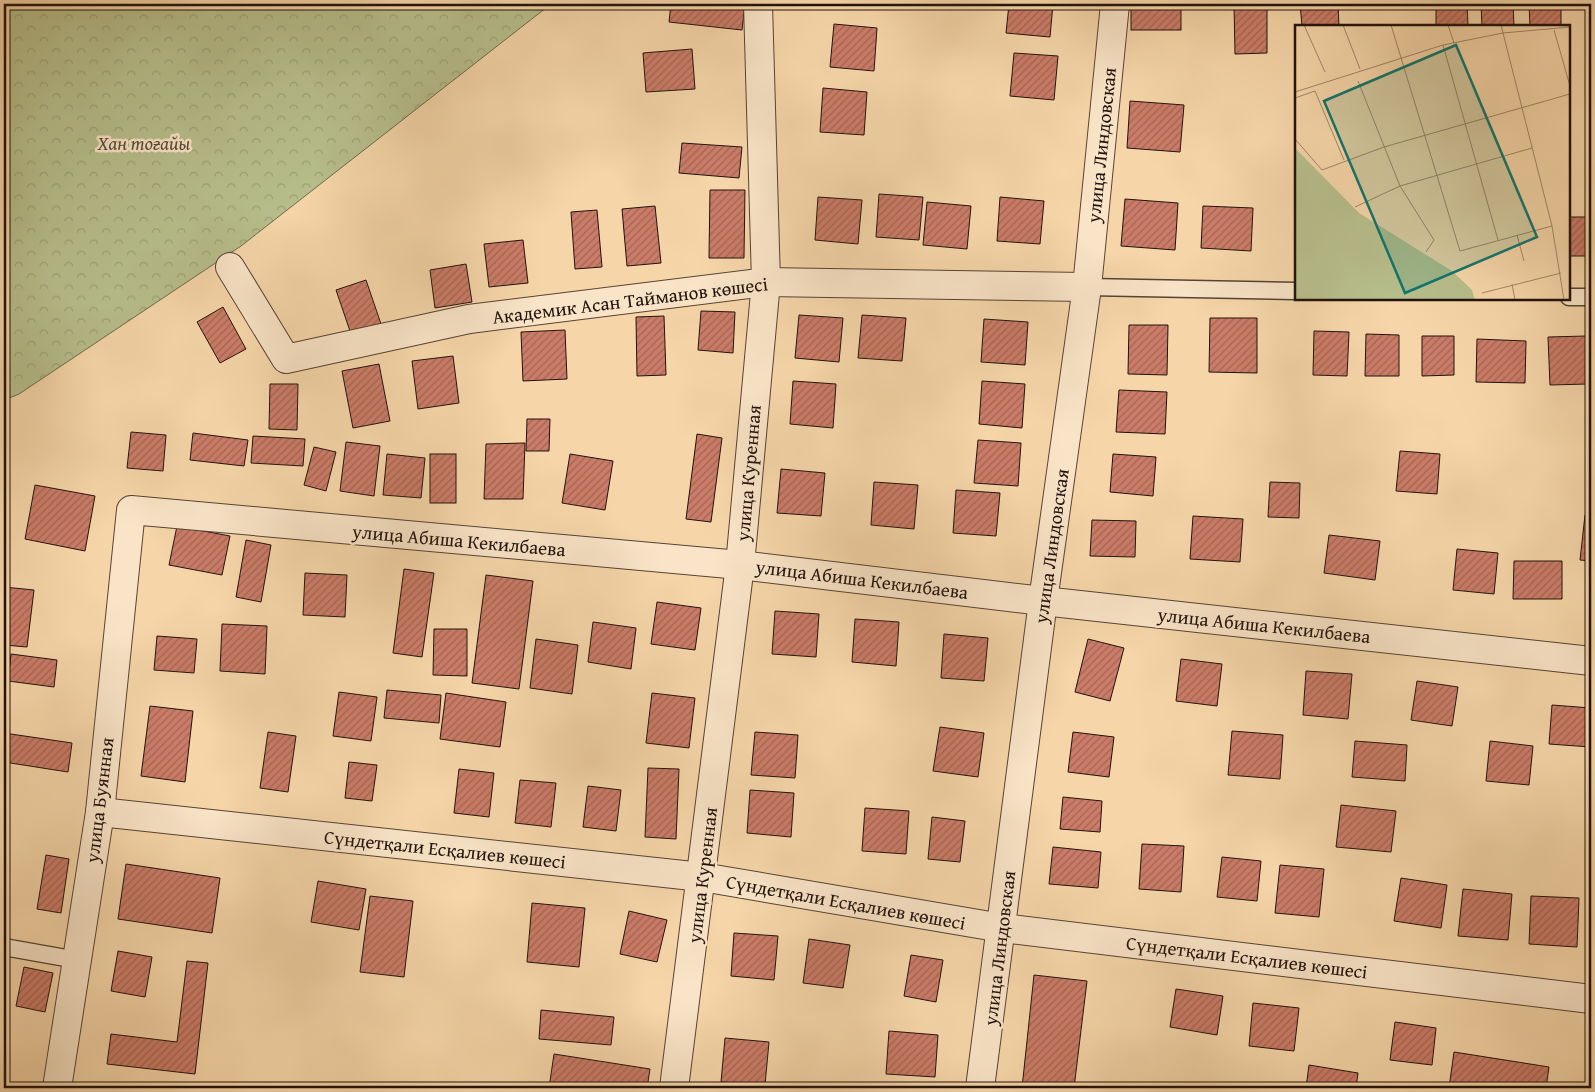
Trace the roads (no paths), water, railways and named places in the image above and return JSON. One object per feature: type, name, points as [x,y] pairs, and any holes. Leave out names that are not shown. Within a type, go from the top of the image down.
[{"type":"street","name":"улица Куренная","points":[[674,1088],[740,565],[766,282],[758,4]]},
{"type":"street","name":"улица Линдовская","points":[[980,1088],[1043,601],[1087,287],[1115,4]]},
{"type":"street","name":"Академик Асан Тайманов көшесі","points":[[230,266],[286,360],[469,319],[766,282],[1087,287]]},
{"type":"street","name":"улица Абиша Кекилбаева","points":[[131,510],[740,565],[1591,662]]},
{"type":"street","name":"улица Буянная","points":[[57,1088],[100,812],[131,510]]},
{"type":"street","name":"Сүндетқали Есқалиев көшесі","points":[[100,812],[702,877],[1002,928],[1591,999]]},
{"type":"lane","points":[[1087,287],[1295,291]]},
{"type":"lane","points":[[1570,297],[1591,297]]},
{"type":"lane","points":[[4,947],[77,960]]},
{"type":"park label","name":"Хан тоғайы","points":[[144,143]]}]
